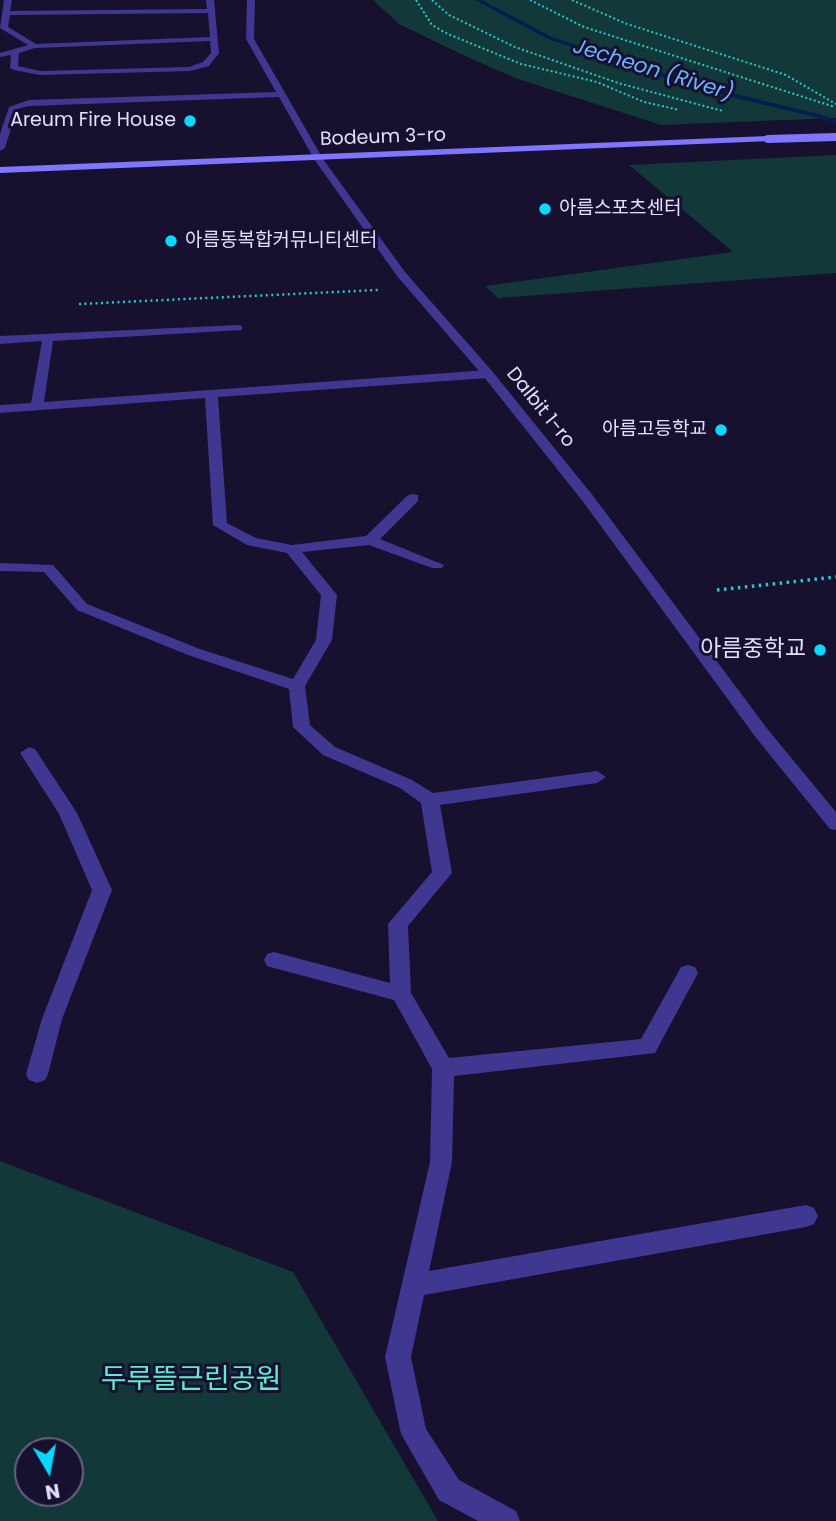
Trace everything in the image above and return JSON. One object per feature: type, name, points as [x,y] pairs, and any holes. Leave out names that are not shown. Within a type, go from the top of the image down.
[{"type":"street","points":[[8,0],[2,23],[4,28],[36,46]]},
{"type":"street","points":[[15,53],[14,68],[40,73],[190,69],[206,64],[215,53],[210,0]]},
{"type":"street","name":"Dalbit 1-ro","points":[[251,0],[250,39],[319,159],[401,274],[488,374],[589,500],[763,735],[836,824]]},
{"type":"street","points":[[5,13],[209,11]]},
{"type":"street","points":[[0,55],[36,46],[213,39]]},
{"type":"street","points":[[0,148],[13,107],[29,103],[284,94]]},
{"type":"street","name":"Bodeum 3-ro","points":[[0,170],[836,136]]},
{"type":"street","points":[[0,340],[238,328]]},
{"type":"street","points":[[37,407],[48,338]]},
{"type":"street","points":[[0,409],[488,374]]},
{"type":"street","points":[[211,394],[220,525],[252,542],[292,549],[370,540],[437,565]]},
{"type":"street","points":[[370,540],[413,498]]},
{"type":"street","points":[[292,549],[329,595],[324,640],[296,686],[302,727],[329,751],[406,784],[430,800],[597,777]]},
{"type":"street","points":[[0,567],[48,568],[82,607],[194,652],[296,686]]},
{"type":"street","points":[[29,753],[68,813],[102,890],[52,1019],[37,1074]]},
{"type":"street","points":[[430,800],[442,873],[398,924],[401,994],[443,1068],[441,1163],[398,1357],[414,1434],[449,1490],[506,1521]]},
{"type":"street","points":[[274,960],[401,994]]},
{"type":"street","points":[[443,1068],[647,1047],[688,973]]},
{"type":"street","points":[[413,1285],[806,1216]]},
{"type":"path","points":[[415,0],[432,25],[521,64],[597,82],[644,102],[679,110]]},
{"type":"path","points":[[432,0],[449,15],[515,47],[618,83],[724,111]]},
{"type":"path","points":[[530,0],[595,31],[836,105]]},
{"type":"path","points":[[572,0],[627,24],[786,75],[836,105]]},
{"type":"path","points":[[79,304],[382,290]]},
{"type":"path","points":[[717,590],[836,577]]},
{"type":"green space","points":[[373,0],[836,0],[836,118],[661,125],[515,78],[399,24]]},
{"type":"green space","points":[[836,155],[836,273],[498,298],[485,286],[733,252],[629,165]]},
{"type":"green space","name":"두루뜰근린공원","points":[[0,1161],[293,1272],[438,1521],[0,1521]]},
{"type":"waterway","name":"Jecheon (River)","points":[[478,0],[550,38],[700,88],[817,115],[836,122]]},
{"type":"place","name":"Areum Fire House","points":[[190,121]]},
{"type":"place","name":"아름스포츠센터","points":[[545,209]]},
{"type":"place","name":"아름동복합커뮤니티센터","points":[[171,241]]},
{"type":"place","name":"아름고등학교","points":[[721,430]]},
{"type":"place","name":"아름중학교","points":[[820,650]]}]
